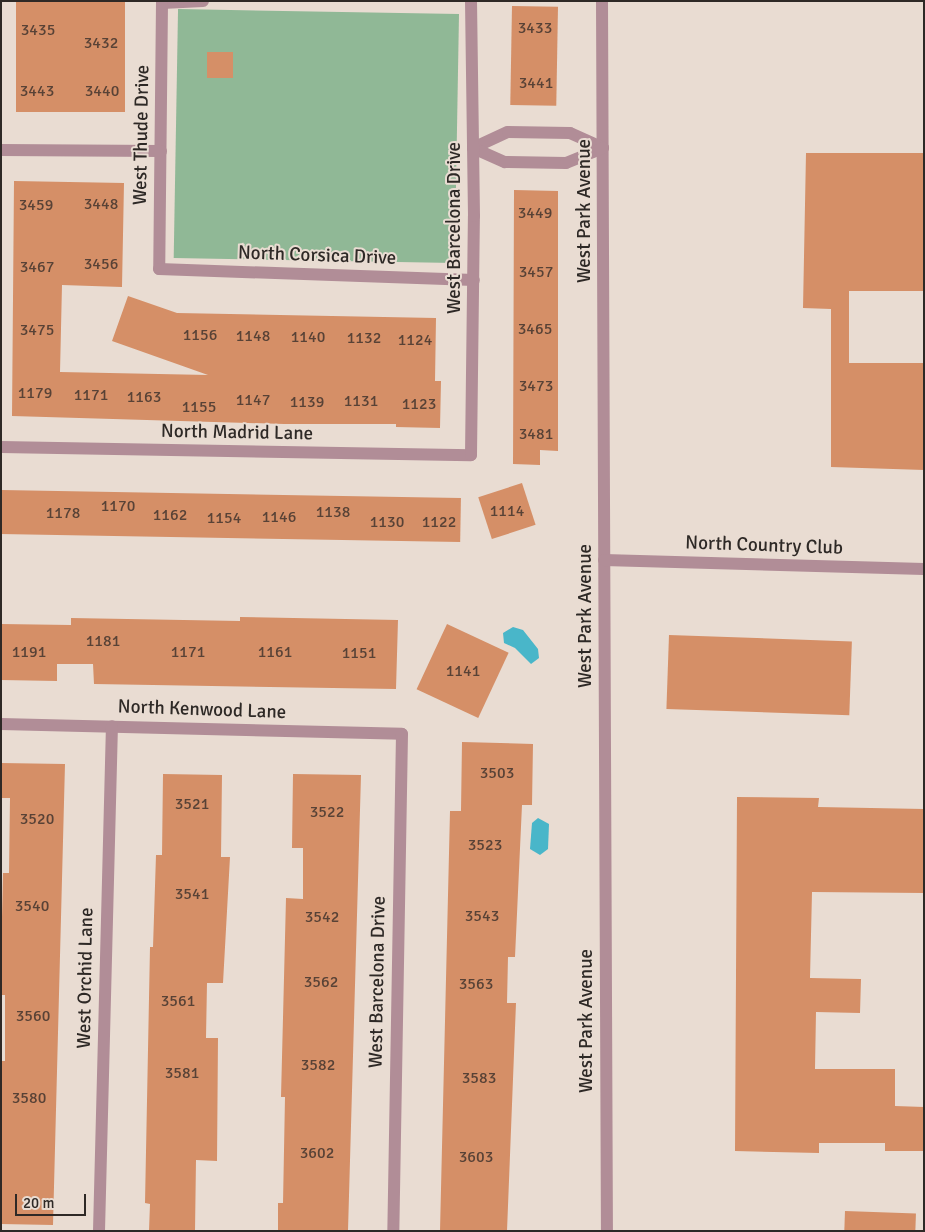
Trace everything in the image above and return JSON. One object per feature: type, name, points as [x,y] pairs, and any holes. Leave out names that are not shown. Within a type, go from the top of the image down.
[{"type":"street","name":"West Thude Drive","points":[[159,269],[162,2],[202,1]]},
{"type":"street","name":"West Barcelona Drive","points":[[471,1],[474,280],[471,455]]},
{"type":"street","name":"West Park Avenue","points":[[602,1],[607,1231]]},
{"type":"street","points":[[473,148],[508,132],[570,132],[603,148]]},
{"type":"street","points":[[473,148],[505,162],[566,163],[603,148]]},
{"type":"street","points":[[1,150],[160,152]]},
{"type":"street","name":"North Corsica Drive","points":[[159,269],[474,280]]},
{"type":"street","name":"North Madrid Lane","points":[[1,447],[471,455]]},
{"type":"street","name":"North Country Club","points":[[604,560],[924,569]]},
{"type":"street","name":"North Kenwood Lane","points":[[1,724],[402,734]]},
{"type":"street","name":"West Orchid Lane","points":[[99,1231],[112,726]]},
{"type":"street","name":"West Barcelona Drive","points":[[393,1231],[402,734]]},
{"type":"green space","points":[[178,9],[459,14],[455,263],[174,258]]},
{"type":"water","points":[[513,627],[523,630],[538,649],[539,658],[531,664],[515,648],[504,643],[503,633]]},
{"type":"water","points":[[538,818],[549,824],[548,849],[540,855],[530,849],[532,823]]},
{"type":"building","points":[[16,1],[125,1],[125,112],[16,112]]},
{"type":"building","points":[[512,6],[558,7],[556,106],[510,105]]},
{"type":"building","points":[[207,52],[233,52],[233,78],[207,78]]},
{"type":"building","points":[[806,153],[924,153],[924,291],[849,291],[849,363],[924,363],[924,470],[831,467],[831,309],[803,308]]},
{"type":"building","points":[[14,181],[124,183],[122,287],[62,285],[60,372],[208,375],[112,341],[128,296],[177,313],[436,318],[435,381],[441,381],[440,428],[396,427],[396,424],[284,424],[12,416]]},
{"type":"building","points":[[514,190],[558,191],[558,451],[540,450],[540,465],[513,464]]},
{"type":"building","points":[[522,483],[536,525],[492,539],[478,497]]},
{"type":"building","points":[[1,490],[461,498],[460,542],[1,534]]},
{"type":"building","points":[[240,617],[398,620],[396,689],[94,684],[93,664],[57,664],[57,681],[1,680],[1,624],[71,625],[71,618],[240,621]]},
{"type":"building","points":[[447,624],[509,653],[478,718],[417,689]]},
{"type":"building","points":[[669,635],[852,641],[849,715],[666,709]]},
{"type":"building","points":[[462,742],[533,744],[532,805],[522,805],[515,957],[508,957],[507,1003],[516,1003],[507,1231],[440,1231],[450,811],[461,811]]},
{"type":"building","points":[[1,763],[65,764],[53,1225],[1,1224],[1,1061],[5,1061],[5,995],[1,995],[1,961],[3,873],[9,873],[10,798],[1,798]]},
{"type":"building","points":[[163,774],[222,775],[221,857],[230,857],[223,983],[207,983],[206,1038],[218,1038],[217,1161],[196,1160],[195,1231],[149,1231],[150,1204],[145,1203],[150,947],[153,947],[156,855],[162,855]]},
{"type":"building","points":[[293,774],[361,775],[348,1231],[278,1231],[278,1203],[283,1203],[285,1097],[281,1097],[286,898],[303,899],[303,848],[292,848]]},
{"type":"building","points":[[737,797],[819,798],[818,807],[924,809],[924,893],[812,892],[810,978],[861,979],[860,1013],[816,1012],[815,1069],[895,1069],[895,1106],[924,1107],[924,1151],[885,1151],[885,1143],[819,1143],[819,1153],[735,1151]]},
{"type":"building","points":[[845,1211],[916,1213],[915,1231],[844,1230]]}]
